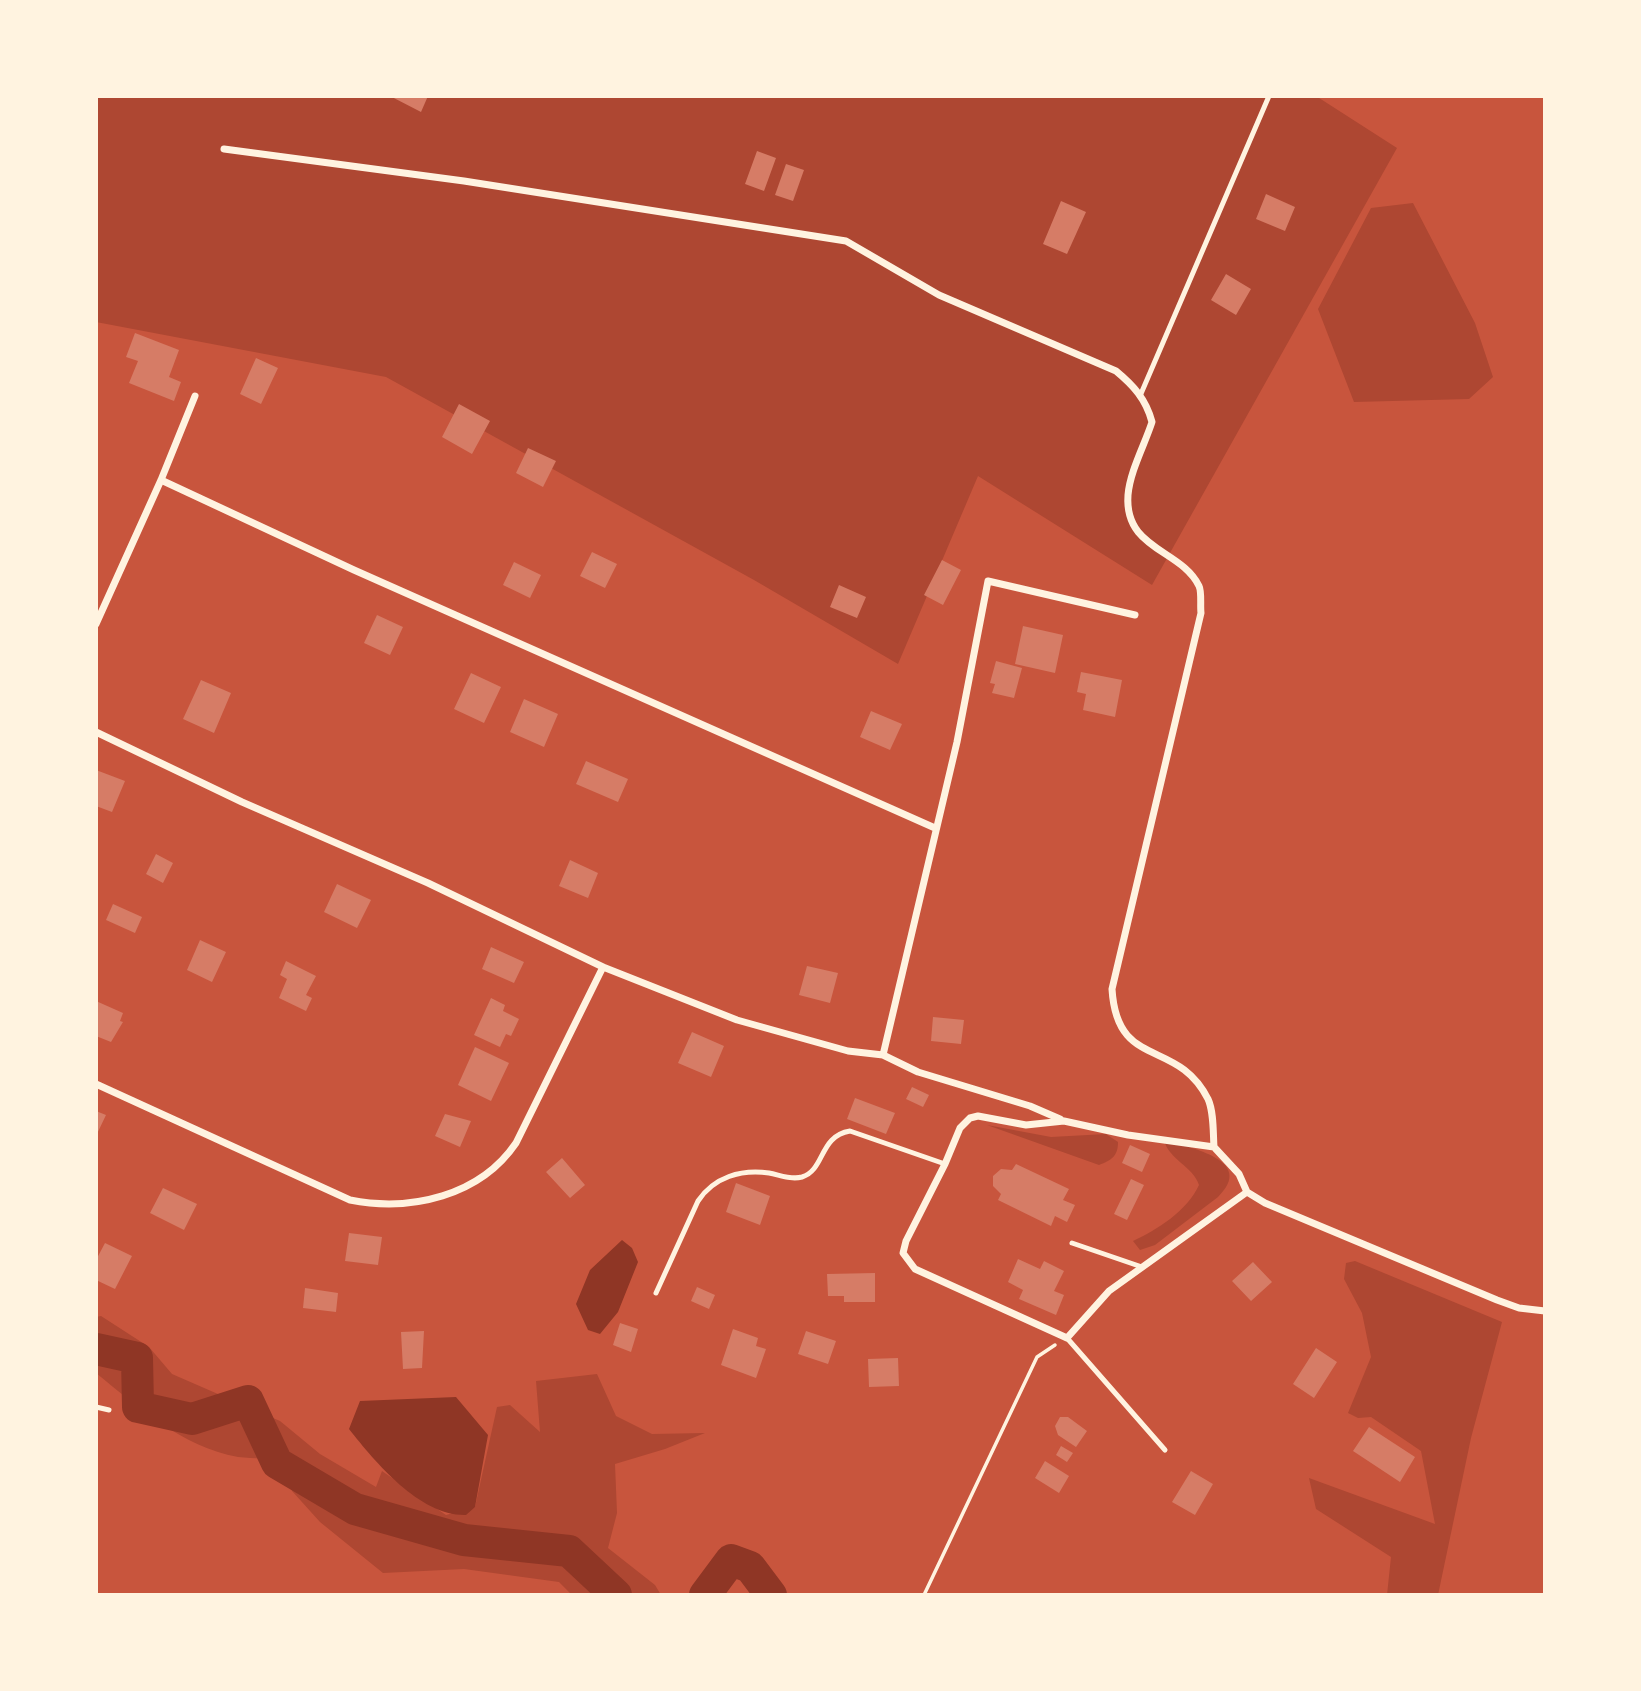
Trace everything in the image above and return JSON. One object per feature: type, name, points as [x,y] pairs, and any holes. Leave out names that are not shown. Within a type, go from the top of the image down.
[{"type":"street","points":[[224,149],[478,183],[846,241],[939,295],[1116,371],[1134,385],[1152,422],[1128,493],[1129,513],[1138,533],[1183,569],[1199,586],[1201,613],[1112,989],[1113,1013],[1134,1045],[1168,1059],[1195,1078],[1210,1102],[1214,1147],[1239,1174],[1247,1192],[1277,1208],[1497,1300],[1519,1308],[1545,1311]]},
{"type":"street","points":[[96,624],[161,480],[195,396]]},
{"type":"street","points":[[161,480],[354,570],[935,828]]},
{"type":"street","points":[[883,1055],[957,742],[988,581],[1135,615]]},
{"type":"street","points":[[96,732],[242,802],[428,883],[603,967],[737,1020],[848,1051],[883,1055],[918,1073],[1030,1106],[1064,1121],[1128,1135],[1214,1147]]},
{"type":"street","points":[[96,1084],[350,1200],[390,1204],[433,1198],[469,1186],[503,1162],[516,1143],[603,967]]},
{"type":"street","points":[[1064,1121],[1026,1125],[978,1116],[970,1118],[960,1128],[906,1241],[903,1253],[915,1269],[1067,1338],[1110,1291],[1247,1192]]},
{"type":"lane","points":[[1140,396],[1269,96]]},
{"type":"lane","points":[[656,1293],[698,1201],[705,1191],[722,1179],[746,1173],[793,1178],[805,1176],[814,1167],[830,1140],[850,1131],[945,1164]]},
{"type":"lane","points":[[1072,1243],[1142,1267]]},
{"type":"lane","points":[[1067,1338],[1165,1450]]},
{"type":"lane","points":[[96,1407],[109,1410]]},
{"type":"path","points":[[924,1595],[1037,1357],[1067,1338]]},
{"type":"shaded area","points":[[96,96],[1316,96],[1397,148],[1152,585],[978,476],[898,664],[754,580],[386,377],[96,322]]},
{"type":"shaded area","points":[[1413,203],[1475,323],[1493,377],[1469,399],[1354,402],[1318,309],[1371,208]]},
{"type":"shaded area","points":[[987,1125],[1051,1137],[1106,1134],[1118,1142],[1118,1147],[1113,1157],[1099,1165]]},
{"type":"shaded area","points":[[1164,1140],[1215,1158],[1225,1165],[1229,1174],[1228,1184],[1218,1197],[1155,1245],[1140,1250],[1133,1241],[1170,1219],[1187,1203],[1199,1185],[1192,1173],[1171,1153]]},
{"type":"shaded area","points":[[622,1240],[632,1248],[638,1262],[618,1312],[600,1334],[588,1330],[576,1304],[590,1270]]},
{"type":"shaded area","points":[[1355,1261],[1502,1322],[1471,1438],[1438,1595],[1387,1595],[1391,1557],[1316,1509],[1309,1478],[1435,1524],[1421,1451],[1371,1417],[1358,1418],[1348,1413],[1371,1357],[1362,1313],[1344,1279],[1346,1263]]},
{"type":"shaded area","points":[[101,1316],[149,1347],[172,1374],[280,1421],[320,1454],[376,1487],[382,1471],[446,1515],[475,1507],[497,1407],[510,1405],[540,1432],[536,1381],[597,1374],[616,1416],[652,1434],[705,1433],[665,1449],[615,1464],[617,1513],[608,1548],[655,1585],[661,1595],[572,1595],[559,1582],[464,1569],[383,1573],[320,1522],[292,1491],[287,1459],[238,1457],[198,1444],[162,1424],[96,1373],[96,1317]]},
{"type":"shaded area","points":[[456,1397],[488,1435],[475,1507],[466,1515],[432,1507],[416,1497],[372,1457],[349,1429],[360,1401]]},
{"type":"building","points":[[390,96],[428,96],[421,112]]},
{"type":"building","points":[[757,151],[776,158],[764,191],[745,184]]},
{"type":"building","points":[[786,164],[804,170],[793,201],[775,195]]},
{"type":"building","points":[[1266,194],[1295,207],[1285,231],[1256,219]]},
{"type":"building","points":[[1061,201],[1086,212],[1067,254],[1043,244]]},
{"type":"building","points":[[1226,274],[1251,289],[1236,315],[1211,300]]},
{"type":"building","points":[[135,333],[179,350],[169,377],[181,382],[174,401],[129,383],[138,361],[126,357]]},
{"type":"building","points":[[256,358],[278,368],[261,404],[240,394]]},
{"type":"building","points":[[459,404],[490,421],[472,454],[442,437]]},
{"type":"building","points":[[528,448],[556,461],[543,487],[516,473]]},
{"type":"building","points":[[592,552],[617,564],[605,588],[580,576]]},
{"type":"building","points":[[942,560],[961,570],[943,605],[924,595]]},
{"type":"building","points":[[514,562],[541,575],[530,598],[503,585]]},
{"type":"building","points":[[839,585],[866,597],[857,618],[830,607]]},
{"type":"building","points":[[377,615],[403,627],[390,655],[364,643]]},
{"type":"building","points":[[1023,626],[1063,635],[1055,673],[1015,664]]},
{"type":"building","points":[[996,661],[1022,668],[1014,698],[992,693],[995,684],[990,683]]},
{"type":"building","points":[[1081,672],[1122,680],[1115,717],[1083,710],[1086,694],[1077,692]]},
{"type":"building","points":[[471,673],[501,687],[484,723],[454,709]]},
{"type":"building","points":[[201,680],[231,693],[214,733],[183,719]]},
{"type":"building","points":[[524,699],[558,714],[544,747],[510,732]]},
{"type":"building","points":[[871,711],[902,724],[890,750],[860,737]]},
{"type":"building","points":[[586,761],[628,779],[618,802],[576,784]]},
{"type":"building","points":[[96,770],[125,781],[112,812],[96,806]]},
{"type":"building","points":[[156,854],[173,863],[163,883],[146,874]]},
{"type":"building","points":[[570,860],[598,873],[588,898],[559,886]]},
{"type":"building","points":[[337,884],[371,900],[357,928],[324,912]]},
{"type":"building","points":[[113,904],[142,917],[135,933],[106,920]]},
{"type":"building","points":[[200,940],[226,952],[212,982],[187,970]]},
{"type":"building","points":[[491,947],[524,962],[514,983],[482,969]]},
{"type":"building","points":[[286,961],[316,976],[306,995],[312,998],[306,1011],[279,998],[287,979],[280,975]]},
{"type":"building","points":[[807,966],[838,973],[830,1003],[799,995]]},
{"type":"building","points":[[491,998],[505,1005],[503,1011],[519,1019],[511,1036],[506,1034],[500,1047],[474,1035]]},
{"type":"building","points":[[96,1001],[123,1013],[120,1021],[123,1022],[111,1042],[96,1036]]},
{"type":"building","points":[[933,1017],[964,1020],[961,1044],[931,1041]]},
{"type":"building","points":[[692,1032],[724,1046],[711,1077],[678,1063]]},
{"type":"building","points":[[475,1047],[509,1063],[491,1101],[458,1085]]},
{"type":"building","points":[[912,1087],[929,1095],[923,1107],[906,1099]]},
{"type":"building","points":[[855,1098],[895,1113],[886,1134],[847,1119]]},
{"type":"building","points":[[96,1111],[106,1115],[96,1136]]},
{"type":"building","points":[[445,1114],[471,1121],[460,1147],[435,1136]]},
{"type":"building","points":[[1130,1145],[1150,1154],[1142,1172],[1122,1163]]},
{"type":"building","points":[[562,1158],[585,1185],[570,1198],[546,1172]]},
{"type":"building","points":[[1016,1164],[1069,1189],[1063,1200],[1075,1205],[1067,1222],[1055,1216],[1051,1226],[998,1200],[1001,1194],[993,1186],[993,1176],[1001,1169],[1012,1170]]},
{"type":"building","points":[[1131,1179],[1144,1185],[1127,1220],[1114,1214]]},
{"type":"building","points":[[736,1183],[770,1196],[760,1225],[726,1212]]},
{"type":"building","points":[[163,1188],[197,1204],[184,1230],[150,1213]]},
{"type":"building","points":[[349,1233],[382,1237],[378,1265],[345,1261]]},
{"type":"building","points":[[105,1243],[132,1256],[115,1289],[96,1280],[96,1260]]},
{"type":"building","points":[[1018,1259],[1040,1269],[1044,1261],[1064,1271],[1054,1291],[1064,1295],[1056,1315],[1019,1299],[1023,1290],[1008,1282]]},
{"type":"building","points":[[1253,1262],[1272,1282],[1251,1301],[1232,1281]]},
{"type":"building","points":[[875,1273],[875,1302],[844,1302],[844,1296],[828,1296],[827,1274]]},
{"type":"building","points":[[697,1287],[715,1295],[709,1309],[691,1301]]},
{"type":"building","points":[[305,1288],[338,1293],[336,1312],[303,1308]]},
{"type":"building","points":[[620,1323],[638,1329],[631,1352],[613,1345]]},
{"type":"building","points":[[733,1329],[758,1338],[756,1346],[766,1349],[756,1378],[721,1365]]},
{"type":"building","points":[[424,1331],[422,1368],[403,1369],[401,1332]]},
{"type":"building","points":[[806,1331],[836,1341],[828,1364],[798,1354]]},
{"type":"building","points":[[1316,1348],[1337,1362],[1314,1398],[1293,1384]]},
{"type":"building","points":[[898,1358],[899,1386],[869,1387],[868,1359]]},
{"type":"building","points":[[1060,1417],[1068,1417],[1087,1431],[1076,1447],[1058,1435],[1055,1426]]},
{"type":"building","points":[[1369,1427],[1415,1457],[1400,1482],[1353,1451]]},
{"type":"building","points":[[1061,1446],[1073,1453],[1067,1462],[1056,1455]]},
{"type":"building","points":[[1045,1461],[1069,1476],[1059,1493],[1035,1478]]},
{"type":"building","points":[[1191,1471],[1213,1484],[1195,1515],[1172,1502]]},
{"type":"waterway","points":[[96,1349],[137,1358],[138,1407],[192,1419],[248,1401],[277,1463],[355,1509],[464,1540],[569,1551],[616,1595]]},
{"type":"waterway","points":[[705,1595],[731,1560],[750,1567],[771,1595]]}]
